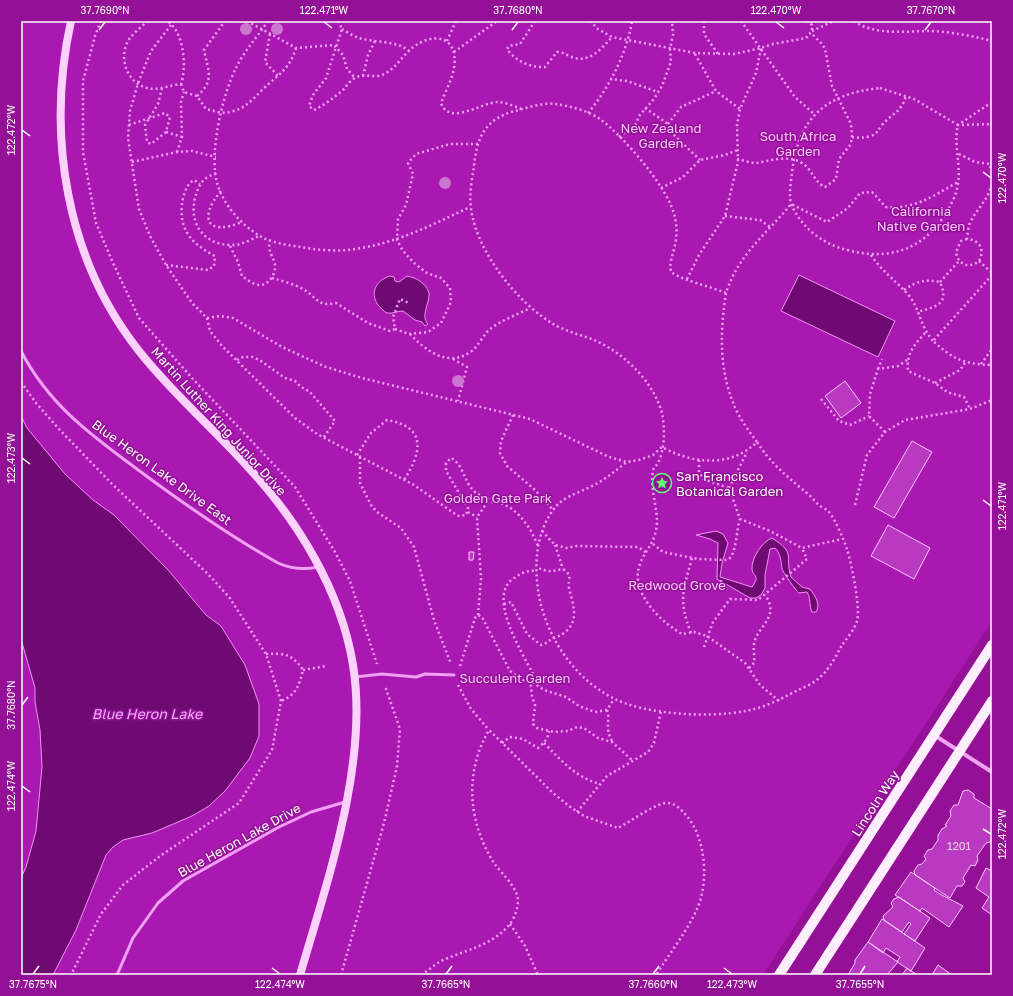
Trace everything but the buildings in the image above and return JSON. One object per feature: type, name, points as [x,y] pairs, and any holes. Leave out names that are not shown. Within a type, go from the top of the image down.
[{"type":"main road","name":"Lincoln Way","points":[[779,975],[992,645]]},
{"type":"main road","points":[[815,975],[992,701]]},
{"type":"street","name":"Martin Luther King Junior Drive","points":[[71,21],[62,83],[62,141],[70,204],[77,234],[89,266],[108,303],[139,351],[263,484],[294,524],[319,567],[341,620],[353,662],[355,677],[355,730],[347,801],[300,975]]},
{"type":"street","points":[[934,735],[992,772]]},
{"type":"lane","name":"Blue Heron Lake Drive East","points":[[21,351],[38,380],[62,410],[94,437],[178,499],[278,563],[288,567],[319,567]]},
{"type":"lane","points":[[355,677],[382,674],[416,677],[425,674],[454,675]]},
{"type":"lane","name":"Blue Heron Lake Drive","points":[[117,975],[133,938],[158,903],[183,881],[276,828],[311,812],[347,801]]},
{"type":"path","points":[[148,21],[130,39],[124,50],[128,75],[144,87],[162,88],[181,84]]},
{"type":"path","points":[[167,21],[173,22]]},
{"type":"path","points":[[197,96],[205,90],[209,82],[209,74],[204,50],[225,21]]},
{"type":"path","points":[[247,21],[296,48],[334,45],[343,55],[347,69],[355,78]]},
{"type":"path","points":[[268,21],[236,68],[220,112],[216,140],[216,173],[221,191],[232,211],[242,222],[260,236],[270,240],[304,248],[353,250],[397,240],[470,207]]},
{"type":"path","points":[[338,21],[342,29],[357,38],[401,44],[409,51]]},
{"type":"path","points":[[447,41],[456,21]]},
{"type":"path","points":[[454,52],[497,21]]},
{"type":"path","points":[[535,21],[520,44],[509,46],[507,49],[518,60],[537,68],[545,67],[557,52],[577,59],[590,57],[601,50],[612,37]]},
{"type":"path","points":[[590,21],[598,29],[612,37],[670,49],[695,53],[718,54],[734,54],[773,44],[806,38],[812,32],[834,21]]},
{"type":"path","points":[[588,113],[598,102],[610,79],[628,40],[632,21]]},
{"type":"path","points":[[619,137],[631,129],[658,92],[671,62],[670,49],[673,35],[672,21]]},
{"type":"path","points":[[704,21],[704,34],[718,54]]},
{"type":"path","points":[[741,21],[796,97],[814,114]]},
{"type":"path","points":[[737,159],[754,163],[779,158],[794,160],[801,163],[819,184],[825,187],[836,180],[839,159],[851,144],[852,137],[850,124],[830,78],[825,50],[812,32],[812,25],[808,21]]},
{"type":"path","points":[[854,21],[880,31],[932,31],[972,36],[992,41]]},
{"type":"path","points":[[173,22],[151,51],[138,83],[130,111],[128,138],[139,209],[150,236],[166,265],[192,303],[207,318],[210,331],[295,418],[324,437],[432,496],[455,514],[463,516],[468,512]]},
{"type":"path","points":[[173,22],[184,52],[185,65],[181,84],[184,92],[182,102],[182,137],[177,152]]},
{"type":"path","points":[[342,29],[326,78],[312,95],[309,106],[314,110],[328,103],[355,78],[382,75],[409,51],[428,40],[441,38],[447,41],[454,52],[454,70],[441,103],[443,109],[450,113],[459,114],[498,102],[521,110]]},
{"type":"path","points":[[270,34],[264,62],[279,77]]},
{"type":"path","points":[[363,76],[368,55],[376,41]]},
{"type":"path","points":[[184,92],[197,96],[206,109],[220,112],[230,112],[243,108],[253,101],[264,89],[279,77],[294,55],[296,48]]},
{"type":"path","points":[[687,279],[705,244],[725,216],[732,194],[737,159],[737,125],[740,110],[756,73],[761,48]]},
{"type":"path","points":[[695,53],[716,91],[740,110]]},
{"type":"path","points":[[610,79],[627,81],[658,92]]},
{"type":"path","points":[[129,125],[149,118],[165,113],[170,117],[166,132],[152,144],[147,142],[145,125],[149,118],[158,104],[162,88]]},
{"type":"path","points":[[992,102],[958,125],[955,135],[960,165],[954,198],[946,214],[924,239],[908,248],[892,253],[871,255],[841,248],[824,241],[810,231],[791,204],[790,184],[794,160],[804,128],[814,114],[840,98],[862,90],[880,88],[906,96],[958,125],[992,124]]},
{"type":"path","points":[[668,124],[681,107],[716,91]]},
{"type":"path","points":[[852,137],[863,138],[872,136],[878,132],[882,125],[897,113],[903,105],[906,96]]},
{"type":"path","points":[[726,293],[677,276],[671,272],[669,265],[676,243],[675,217],[661,188],[641,160],[599,118],[588,113],[554,104],[505,114],[490,123],[478,144],[470,207],[476,229],[488,256],[516,294],[530,308],[571,333],[612,349],[641,377],[657,400],[662,415],[664,433],[662,447],[658,462],[653,470],[657,522],[653,544],[641,561],[637,577],[648,605],[667,625],[682,634],[691,633],[706,636],[746,663],[760,685],[779,701]]},
{"type":"path","points":[[646,108],[668,124],[675,136],[700,160]]},
{"type":"path","points":[[166,132],[182,137]]},
{"type":"path","points":[[409,334],[428,332],[441,323],[451,302],[450,288],[441,278],[427,273],[414,263],[403,251],[397,240],[398,219],[406,205],[413,174],[408,163],[416,154],[450,144],[478,144]]},
{"type":"path","points":[[661,188],[683,177],[700,160],[725,155],[738,150]]},
{"type":"path","points":[[132,162],[177,152],[192,151],[216,157]]},
{"type":"path","points":[[958,154],[975,162],[991,164],[992,176]]},
{"type":"path","points":[[216,173],[205,179],[200,184],[194,205],[197,228],[209,239],[218,244],[230,246],[243,243],[260,236]]},
{"type":"path","points":[[166,265],[208,270],[214,266],[215,256],[199,248],[187,231],[182,218],[183,200],[187,186],[194,180],[200,184]]},
{"type":"path","points":[[791,204],[827,222],[848,208],[860,193],[872,192],[886,207],[907,206],[932,198],[958,182]]},
{"type":"path","points":[[967,239],[971,220],[991,190],[992,182]]},
{"type":"path","points":[[221,191],[209,211],[209,222],[218,228],[225,228],[242,222]]},
{"type":"path","points":[[627,462],[594,485],[563,500],[553,510],[542,531],[538,546],[537,567],[541,604],[548,627],[568,660],[595,687],[614,699],[628,705],[661,711],[718,714],[746,711],[779,701],[819,679],[833,661],[858,621],[852,568],[846,546],[829,511],[820,506],[792,482],[763,452],[734,407],[724,375],[722,335],[726,293],[731,277],[740,261],[791,204]]},
{"type":"path","points":[[725,216],[760,220],[770,227]]},
{"type":"path","points":[[967,239],[977,242],[982,248],[982,257],[979,261],[971,265],[967,265],[959,261],[956,257],[956,248],[961,241],[967,239]]},
{"type":"path","points":[[230,246],[238,262],[242,276],[260,285],[266,284],[272,278],[275,266],[268,248],[270,240]]},
{"type":"path","points":[[871,255],[885,274],[911,298],[925,333],[932,341],[948,355],[965,363],[992,365]]},
{"type":"path","points":[[940,282],[959,261]]},
{"type":"path","points":[[932,341],[992,274],[979,261]]},
{"type":"path","points":[[272,278],[302,289],[319,303],[326,305],[336,303],[376,326],[390,331],[395,329],[409,334],[423,348],[437,355],[453,359],[467,368],[458,401]]},
{"type":"path","points":[[904,290],[915,282],[925,280],[940,282]]},
{"type":"path","points":[[917,312],[940,304],[944,298],[944,290],[940,282]]},
{"type":"path","points":[[395,329],[394,317],[400,299],[409,302]]},
{"type":"path","points":[[453,359],[469,353],[487,332],[530,308]]},
{"type":"path","points":[[207,318],[220,316],[233,318],[282,347],[326,367],[362,378],[530,419],[609,457],[627,462],[639,460],[653,455],[662,447]]},
{"type":"path","points":[[878,370],[898,366],[907,360],[916,344],[925,333]]},
{"type":"path","points":[[981,364],[992,349]]},
{"type":"path","points":[[237,360],[243,357],[253,357],[285,378],[295,381],[301,387],[310,392],[335,421],[324,437]]},
{"type":"path","points":[[882,359],[870,394],[869,416],[885,432]]},
{"type":"path","points":[[907,360],[908,371],[935,383],[947,392],[964,398],[970,409]]},
{"type":"path","points":[[935,383],[960,370],[965,363]]},
{"type":"path","points":[[21,382],[46,415],[85,456],[220,586],[240,612],[266,654],[281,701],[272,750],[239,803],[160,856],[124,885],[101,914],[71,975]]},
{"type":"path","points":[[821,398],[839,421],[850,425],[869,416]]},
{"type":"path","points":[[855,505],[867,455],[885,432],[905,420],[970,409],[992,400]]},
{"type":"path","points":[[513,415],[502,441],[500,453],[507,466],[534,489],[553,510]]},
{"type":"path","points":[[404,480],[416,459],[418,441],[414,433],[408,427],[387,420],[371,433],[358,456],[360,483],[367,498],[377,512],[401,528],[414,547],[434,620],[461,693],[470,709],[489,730],[553,793],[584,816],[618,828],[659,804],[669,803],[677,806],[691,820],[698,835],[704,866],[702,893],[697,910],[656,975]]},
{"type":"path","points":[[662,447],[673,453],[699,460],[718,461],[738,457],[757,442]]},
{"type":"path","points":[[653,544],[662,552],[692,558],[727,560],[733,555],[736,528],[740,519],[729,488],[747,451]]},
{"type":"path","points":[[468,512],[468,508],[446,470],[446,463],[451,458],[455,460],[472,489],[480,496],[509,507],[522,518],[532,533],[538,546]]},
{"type":"path","points":[[699,460],[699,472],[703,479],[729,488]]},
{"type":"path","points":[[454,675],[462,663],[475,618],[478,615],[481,579],[477,517],[487,503],[494,502]]},
{"type":"path","points":[[468,512],[477,517]]},
{"type":"path","points":[[704,647],[706,636],[713,622],[730,599],[758,600],[807,558],[802,548],[770,531],[740,519]]},
{"type":"path","points":[[504,604],[511,602],[521,625],[534,642],[541,645],[545,644],[550,639],[555,638],[571,626],[574,619],[574,602],[568,586],[570,578],[568,573],[563,569],[555,545],[542,531]]},
{"type":"path","points":[[802,548],[842,538]]},
{"type":"path","points":[[555,545],[566,548],[577,546],[638,547],[647,553]]},
{"type":"path","points":[[691,633],[683,613],[682,598],[692,558]]},
{"type":"path","points":[[537,567],[550,572],[563,569]]},
{"type":"path","points":[[537,571],[530,570],[510,581],[504,588],[502,595],[508,622],[533,674],[530,680],[535,705],[533,724],[537,728],[549,731],[568,731],[577,728],[584,728],[598,738],[612,742],[634,761]]},
{"type":"path","points":[[721,582],[722,578]]},
{"type":"path","points":[[749,668],[754,663],[754,643],[771,609],[770,602],[765,595]]},
{"type":"path","points":[[478,615],[482,617],[510,672],[524,681],[530,680],[544,690],[566,697],[579,706],[595,712],[607,710],[614,699]]},
{"type":"path","points":[[266,654],[283,653],[296,660],[303,670],[300,682],[292,697],[281,701]]},
{"type":"path","points":[[303,670],[326,666]]},
{"type":"path","points":[[607,710],[609,715],[606,727],[612,742]]},
{"type":"path","points":[[577,812],[607,776],[648,752],[654,743],[661,711]]},
{"type":"path","points":[[421,975],[441,962],[466,953],[488,942],[510,924],[516,915],[518,897],[480,839],[472,800],[473,777],[480,746],[489,730]]},
{"type":"path","points":[[502,742],[510,737],[523,739],[538,748],[544,744],[548,737],[549,731]]},
{"type":"path","points":[[544,744],[576,774],[586,780],[600,784]]},
{"type":"path","points":[[510,924],[525,946],[538,975]]},
{"type":"green space","name":"San Francisco Botanical Garden","points":[[21,21],[992,21],[992,621],[763,975],[21,975]]},
{"type":"water","points":[[799,275],[895,321],[878,357],[781,311]]},
{"type":"water","points":[[390,276],[394,277],[395,281],[399,282],[407,276],[411,277],[426,286],[429,297],[425,317],[428,324],[425,326],[422,322],[415,320],[403,311],[387,313],[378,305],[375,300],[374,291],[381,280]]},
{"type":"water","name":"Blue Heron Lake","points":[[21,416],[27,428],[65,474],[93,500],[114,515],[169,571],[206,615],[221,626],[245,665],[259,704],[259,736],[250,758],[225,791],[209,806],[192,816],[152,833],[123,840],[113,847],[106,855],[76,930],[53,975],[21,975],[21,878],[26,867],[36,831],[42,767],[40,730],[35,702],[35,688],[21,639]]},
{"type":"water","points":[[716,531],[723,534],[728,543],[722,563],[720,577],[752,587],[756,580],[752,571],[753,560],[761,546],[772,538],[780,543],[787,552],[791,577],[802,587],[810,589],[814,594],[818,603],[816,612],[812,612],[807,592],[799,593],[785,574],[782,569],[780,555],[775,548],[770,549],[765,575],[765,588],[761,595],[756,598],[750,598],[717,579],[718,543],[696,535]]},
{"type":"place","name":"San Francisco Botanical Garden","points":[[662,483]]},
{"type":"park label","name":"New Zealand Garden","points":[[661,136]]},
{"type":"park label","name":"South Africa Garden","points":[[798,144]]},
{"type":"park label","name":"California Native Garden","points":[[921,218]]},
{"type":"park label","name":"Golden Gate Park","points":[[498,498]]},
{"type":"park label","name":"Redwood Grove","points":[[677,585]]},
{"type":"park label","name":"Succulent Garden","points":[[515,678]]}]
